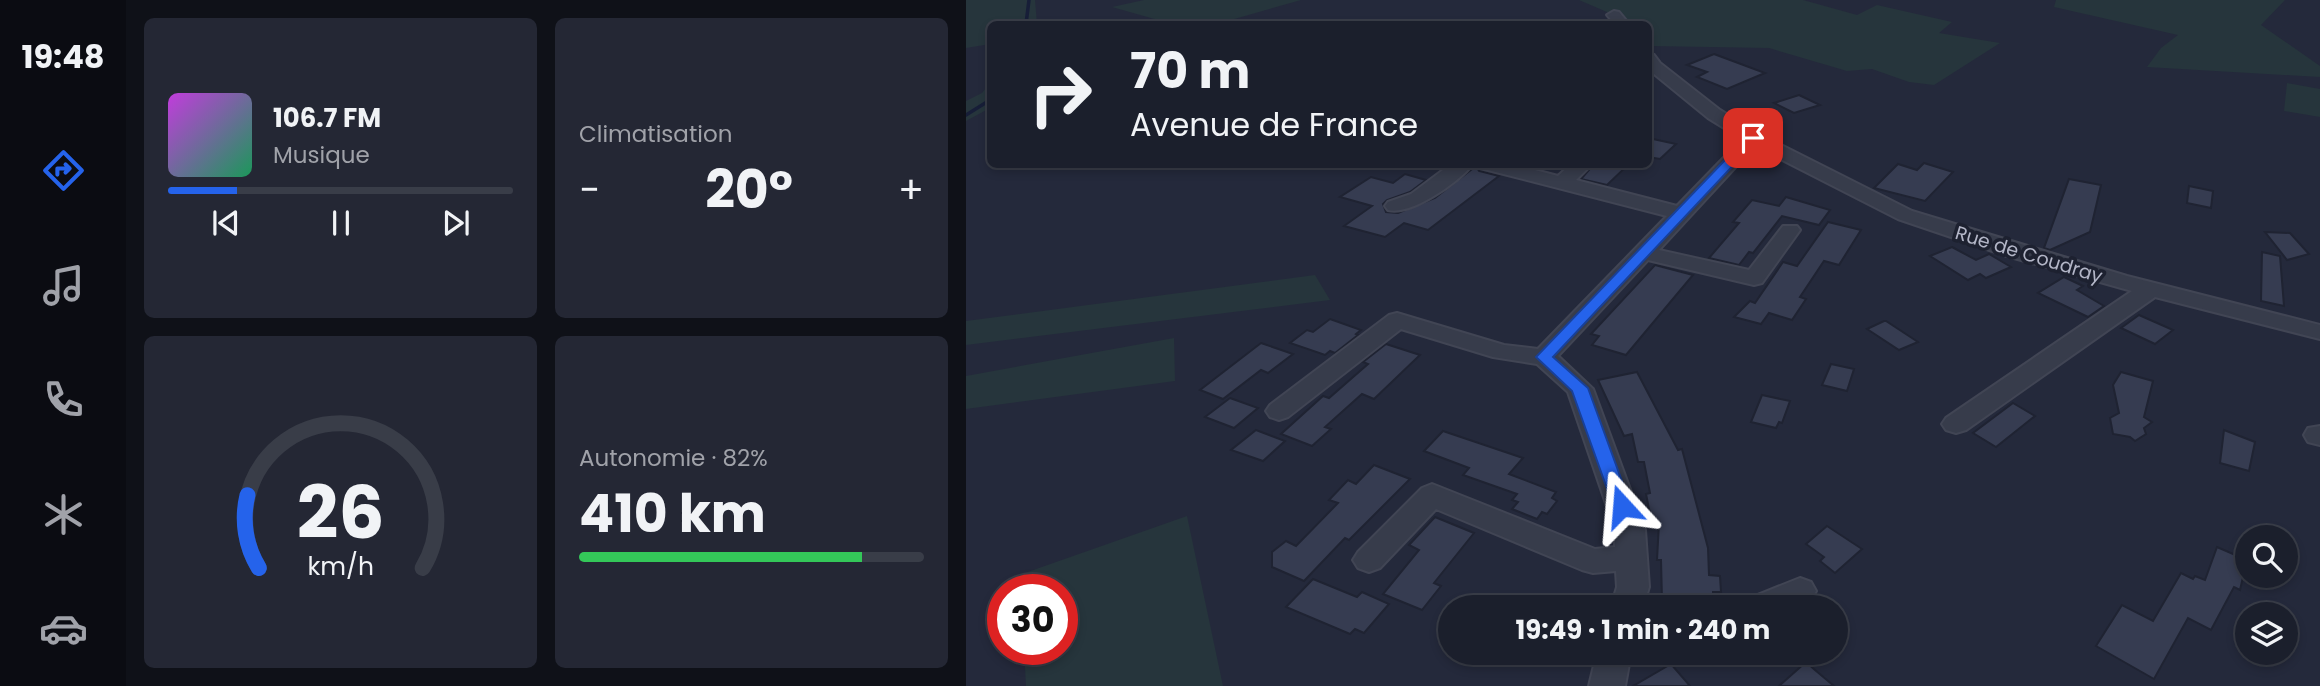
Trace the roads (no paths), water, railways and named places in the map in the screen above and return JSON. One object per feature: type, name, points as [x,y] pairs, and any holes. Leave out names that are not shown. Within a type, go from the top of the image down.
[{"type":"street","name":"Rue de Coudray","points":[[1652,63],[1714,114],[1753,138],[1905,215],[2015,251],[2320,332]]},
{"type":"street","points":[[1544,357],[1753,138]]},
{"type":"street","points":[[1395,206],[1418,198],[1459,168]]},
{"type":"street","points":[[1502,168],[1681,213]]},
{"type":"street","points":[[1560,183],[1578,168]]},
{"type":"street","points":[[1645,253],[1754,278],[1790,230]]},
{"type":"street","points":[[1956,424],[2151,289]]},
{"type":"street","points":[[1279,411],[1397,320],[1502,352],[1544,357],[1580,388],[1630,530],[1633,587],[1631,595]]},
{"type":"street","points":[[1369,560],[1432,495],[1593,561],[1631,556]]},
{"type":"street","points":[[1790,595],[1800,591]]},
{"type":"street","points":[[1607,686],[1612,665]]},
{"type":"waterway","points":[[1026,21],[1029,0]]},
{"type":"waterway","points":[[966,115],[987,102]]}]
